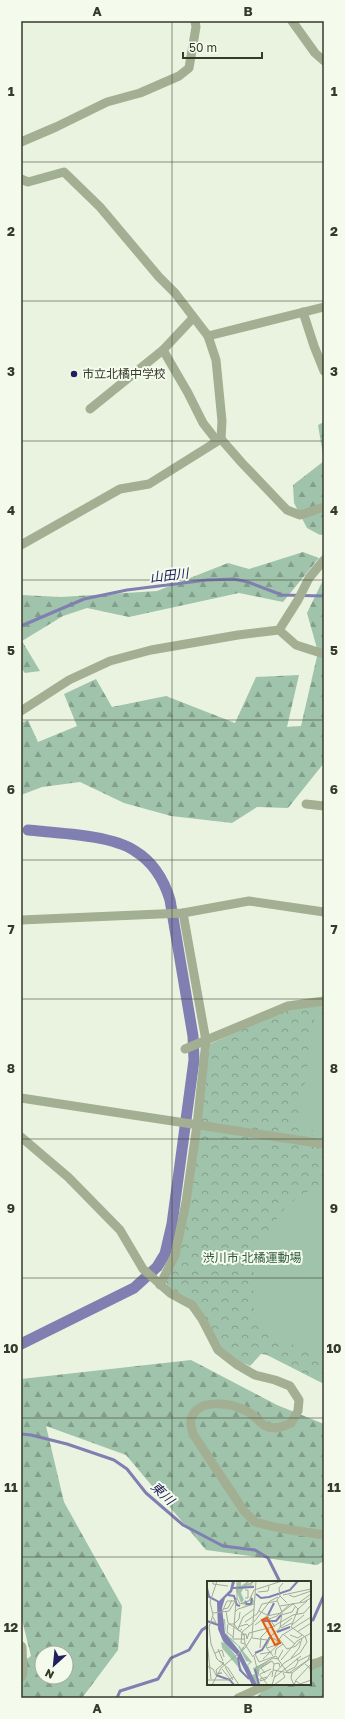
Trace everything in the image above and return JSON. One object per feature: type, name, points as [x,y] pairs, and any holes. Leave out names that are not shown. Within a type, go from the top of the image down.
[{"type":"street","points":[[21,142],[56,128],[107,102],[140,93],[179,76],[189,68],[196,27],[195,21]]},
{"type":"street","points":[[292,21],[315,53],[324,61]]},
{"type":"street","points":[[21,179],[28,182],[64,172],[100,207],[175,294],[208,336],[216,360],[222,421],[219,440],[149,484],[120,489],[21,545]]},
{"type":"street","points":[[208,336],[324,307]]},
{"type":"street","points":[[303,312],[324,371]]},
{"type":"street","points":[[90,409],[163,350],[193,318]]},
{"type":"street","points":[[163,350],[188,393],[203,423],[287,510],[300,515],[324,507]]},
{"type":"street","points":[[279,630],[298,600],[309,578],[324,560]]},
{"type":"street","points":[[21,711],[69,680],[110,660],[151,650],[238,635],[279,630],[296,644],[324,654]]},
{"type":"street","points":[[306,804],[324,806]]},
{"type":"street","points":[[21,920],[183,913],[249,901],[324,912]]},
{"type":"street","points":[[158,1283],[175,1255],[186,1202],[206,1040],[183,913]]},
{"type":"street","points":[[186,1049],[288,1006],[324,1002]]},
{"type":"street","points":[[21,1098],[324,1144]]},
{"type":"street","points":[[21,1137],[68,1177],[120,1230],[143,1269],[170,1293],[192,1305],[202,1319],[218,1350],[236,1364],[255,1375],[275,1380],[290,1386],[299,1400],[298,1411],[292,1423],[279,1428],[266,1426],[248,1412],[225,1404],[207,1404],[195,1411],[191,1420],[193,1434],[244,1511],[255,1522],[279,1528],[324,1535]]},
{"type":"street","points":[[21,1648],[21,1676]]},
{"type":"street","points":[[311,1666],[324,1660]]},
{"type":"street","points":[[238,1698],[267,1685]]},
{"type":"green space","points":[[324,422],[324,461],[318,425]]},
{"type":"green space","points":[[324,461],[324,534],[320,535],[307,528],[294,503],[293,485]]},
{"type":"green space","points":[[303,552],[319,558],[283,602],[239,593],[129,617],[87,608],[63,616],[22,641],[40,671],[25,673],[21,668],[21,595],[61,597],[157,591],[228,563],[249,569]]},
{"type":"green space","points":[[324,578],[324,763],[288,808],[257,807],[232,823],[171,816],[124,803],[80,782],[42,787],[21,795],[21,723],[28,720],[38,742],[77,726],[64,694],[96,679],[112,707],[166,696],[235,723],[256,677],[299,675],[287,727],[301,726],[318,652],[307,613]]},
{"type":"green space","name":"渋川市 北橘運動場","points":[[324,1005],[324,1384],[267,1355],[261,1354],[250,1366],[229,1355],[222,1350],[215,1340],[197,1306],[189,1298],[170,1288],[165,1281],[180,1252],[200,1131],[210,1044],[281,1012],[291,1009]]},
{"type":"green space","points":[[324,1015],[324,1132],[298,1128],[315,1017]]},
{"type":"green space","points":[[324,1183],[324,1362],[264,1328],[254,1311],[253,1297],[254,1264],[269,1229],[288,1204]]},
{"type":"green space","points":[[191,1360],[277,1405],[324,1424],[324,1561],[317,1565],[206,1550],[126,1455],[46,1426],[64,1502],[122,1606],[118,1650],[82,1698],[21,1698],[21,1663],[31,1656],[21,1616],[21,1379]]},
{"type":"green space","points":[[324,1658],[324,1698],[255,1698],[260,1694],[265,1685],[311,1685],[311,1659]]},
{"type":"waterway","name":"山田川","points":[[21,626],[84,599],[127,590],[207,580],[234,579],[248,582],[282,595],[324,596]]},
{"type":"waterway","points":[[21,1344],[134,1288],[157,1267],[165,1254],[172,1224],[194,1060],[193,1036],[170,900],[165,885],[157,872],[141,855],[113,841],[69,834],[28,830]]},
{"type":"waterway","name":"東川","points":[[21,1434],[67,1444],[114,1460],[127,1469],[146,1493],[183,1525],[223,1546],[255,1550],[268,1558],[280,1581]]},
{"type":"waterway","name":"東川","points":[[313,1620],[324,1595]]},
{"type":"waterway","points":[[117,1698],[120,1691],[158,1679],[171,1658],[189,1650],[202,1630],[207,1627]]},
{"type":"place","name":"市立北橘中学校","points":[[74,374]]}]
